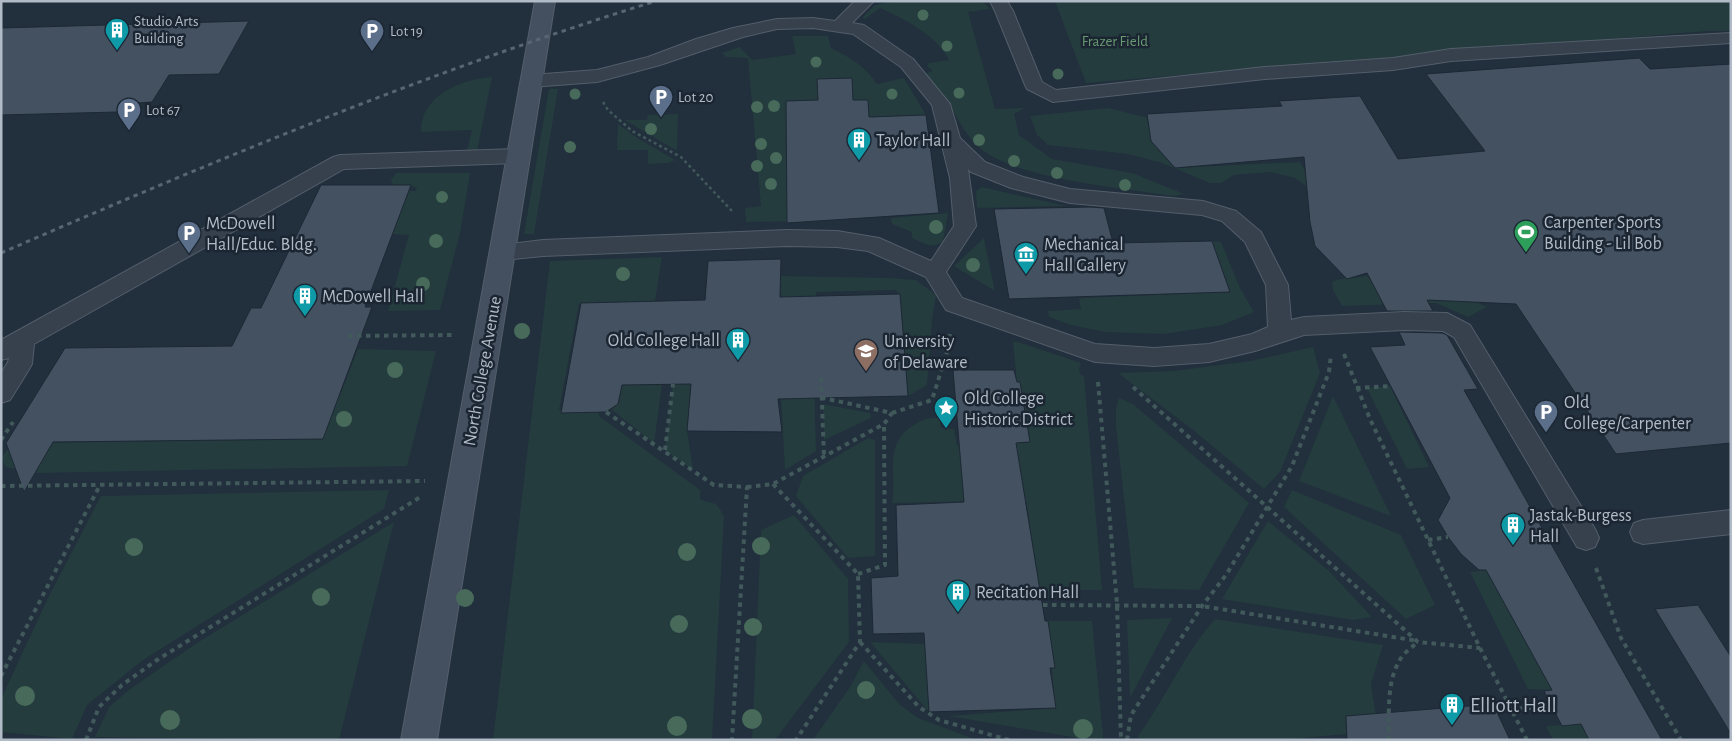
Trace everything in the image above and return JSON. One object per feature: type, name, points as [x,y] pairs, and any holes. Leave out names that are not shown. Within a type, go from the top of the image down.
[{"type":"street","name":"North College Avenue","points":[[419,740],[545,1]]},
{"type":"lane","points":[[841,26],[866,1]]},
{"type":"lane","points":[[998,1],[1004,11],[1034,84],[1053,96],[1265,73],[1393,64],[1451,55],[1731,38]]},
{"type":"lane","points":[[531,81],[597,76],[654,61],[739,32],[777,24],[813,23],[858,29],[907,63],[941,104],[960,178],[965,226],[943,262],[934,271]]},
{"type":"lane","points":[[951,140],[978,167],[1018,183],[1070,196],[1203,208],[1229,216],[1253,237],[1277,285],[1280,332]]},
{"type":"lane","points":[[1,351],[340,162],[518,156]]},
{"type":"lane","points":[[502,252],[543,248],[788,238],[837,239],[871,244],[934,271],[954,304],[1095,353],[1154,357],[1210,353],[1255,342],[1280,332],[1304,326],[1429,321],[1447,322],[1462,331],[1586,538]]},
{"type":"lane","points":[[1,393],[20,364],[23,338]]},
{"type":"lane","points":[[1643,532],[1731,522]]},
{"type":"path","points":[[823,398],[892,413],[932,400],[947,352],[954,304]]},
{"type":"path","points":[[1334,324],[1356,388],[1480,648],[1527,740]]},
{"type":"path","points":[[1127,740],[1131,715],[1202,606],[1226,575],[1292,466],[1329,372],[1334,324]]},
{"type":"path","points":[[348,336],[456,335]]},
{"type":"path","points":[[1095,353],[1418,642]]},
{"type":"path","points":[[1095,353],[1117,604],[1121,740]]},
{"type":"path","points":[[821,378],[824,457]]},
{"type":"path","points":[[665,450],[673,384]]},
{"type":"path","points":[[1356,388],[1390,386]]},
{"type":"path","points":[[606,412],[665,450],[714,485],[747,487],[773,484],[884,424],[892,413]]},
{"type":"path","points":[[858,574],[885,565],[884,424]]},
{"type":"path","points":[[1,486],[425,481]]},
{"type":"path","points":[[1,676],[100,484]]},
{"type":"path","points":[[773,484],[858,574],[860,642],[796,740]]},
{"type":"path","points":[[732,740],[747,487]]},
{"type":"path","points":[[86,740],[100,707],[122,685],[157,660],[422,496]]},
{"type":"path","points":[[1428,540],[1448,538]]},
{"type":"path","points":[[1586,538],[1616,628],[1681,740]]},
{"type":"path","points":[[1043,606],[1117,604],[1202,606],[1418,642],[1480,648]]},
{"type":"path","points":[[860,642],[919,707],[925,711],[939,720],[1009,740]]},
{"type":"path","points":[[1389,740],[1394,678],[1401,658],[1418,642]]},
{"type":"path","points":[[1511,710],[1552,707]]},
{"type":"green space","points":[[895,1],[983,1],[990,9],[968,12],[995,109],[1025,108],[1014,114],[1019,135],[1052,159],[1132,173],[1184,194],[1174,196],[1073,181],[1021,168],[999,160],[981,149],[965,131],[944,96],[923,74],[933,71],[927,66],[929,63],[949,60],[936,43],[910,23],[880,8],[865,19],[862,18],[875,5]]},
{"type":"green space","name":"Frazer Field","points":[[1055,1],[1731,1],[1731,31],[1707,31],[1086,83]]},
{"type":"green space","points":[[792,36],[828,36],[831,48],[857,63],[877,84],[904,78],[926,115],[869,117],[868,100],[853,100],[852,78],[817,79],[818,100],[786,101],[787,205],[825,205],[826,221],[746,222],[745,208],[761,206],[748,58],[726,57],[722,53],[740,47],[752,60],[796,54]]},
{"type":"green space","points":[[492,77],[477,151],[467,151],[472,130],[421,132],[422,119],[427,108],[444,92],[468,81]]},
{"type":"green space","points":[[549,89],[558,89],[534,234],[524,234]]},
{"type":"green space","points":[[1108,108],[1145,117],[1149,121],[1151,141],[1175,168],[1300,162],[1315,188],[1310,189],[1295,178],[1271,172],[1234,175],[1221,183],[1210,183],[1162,163],[1128,154],[1048,145],[1037,135],[1030,116]]},
{"type":"green space","points":[[678,114],[677,151],[625,120],[647,120],[648,115]]},
{"type":"green space","points":[[618,124],[675,160],[668,163],[648,164],[648,150],[617,150]]},
{"type":"green space","points":[[396,173],[470,173],[460,233],[440,310],[388,311],[409,235],[391,234],[407,191],[416,191],[417,188],[410,185],[393,185],[391,180]]},
{"type":"green space","points":[[982,187],[1066,206],[977,208],[976,191]]},
{"type":"green space","points":[[948,213],[943,241],[935,245],[924,244],[912,238],[912,232],[892,224],[891,218]]},
{"type":"green space","points":[[984,238],[985,245],[995,291],[954,266]]},
{"type":"green space","points":[[1212,241],[1221,242],[1240,288],[1254,312],[1222,325],[1164,334],[1106,332],[1071,325],[1049,317],[1048,311],[1081,309],[1079,298],[1229,292]]},
{"type":"green space","points":[[662,257],[655,301],[579,304],[559,410],[598,408],[599,416],[700,490],[700,499],[717,505],[724,517],[712,740],[493,740],[550,261]]},
{"type":"green space","points":[[781,276],[916,280],[936,295],[927,385],[908,396],[900,294],[896,290],[816,292],[817,340],[780,341]]},
{"type":"green space","points":[[1368,276],[1379,296],[1471,293],[1476,302],[1487,307],[1468,317],[1436,303],[1342,306],[1333,290],[1332,282]]},
{"type":"green space","points":[[1013,342],[1081,363],[1079,369],[1080,374],[1084,376],[1102,590],[1062,590],[1056,597],[1041,599],[1026,500],[892,503],[893,460],[898,441],[904,432],[920,421],[940,418],[941,428],[954,429],[957,446],[1030,442],[1020,382],[1017,382]]},
{"type":"green space","points":[[1313,347],[1320,373],[1280,472],[1264,489],[1193,430],[1118,373],[1173,371],[1251,361]]},
{"type":"green space","points":[[358,349],[436,351],[407,466],[37,473],[5,467],[2,457],[8,449],[20,443],[310,439],[341,393]]},
{"type":"green space","points":[[780,379],[814,379],[816,451],[785,470]]},
{"type":"green space","points":[[673,384],[691,384],[687,431],[693,470],[665,450]]},
{"type":"green space","points":[[622,385],[662,385],[654,443],[612,410],[613,406],[619,403]]},
{"type":"green space","points":[[1390,386],[1429,467],[1407,469],[1367,388]]},
{"type":"green space","points":[[1333,396],[1391,516],[1299,481]]},
{"type":"green space","points":[[1119,398],[1133,404],[1249,503],[1199,590],[1134,588],[1116,427],[1116,409]]},
{"type":"green space","points":[[823,404],[870,413],[871,418],[824,440]]},
{"type":"green space","points":[[868,438],[875,440],[875,556],[848,558],[796,496],[803,476]]},
{"type":"green space","points":[[389,490],[384,509],[143,660],[87,705],[72,739],[1,732],[1,699],[48,598],[101,496]]},
{"type":"green space","points":[[1292,490],[1401,535],[1435,605],[1406,619],[1284,507]]},
{"type":"green space","points":[[794,515],[848,579],[849,642],[775,740],[752,740],[761,530]]},
{"type":"green space","points":[[1268,521],[1328,570],[1372,617],[1353,620],[1222,599]]},
{"type":"green space","points":[[394,522],[339,740],[95,737],[109,707],[130,689],[197,643]]},
{"type":"green space","points":[[1487,570],[1552,690],[1528,689],[1470,572]]},
{"type":"green space","points":[[1172,618],[1130,698],[1127,620]]},
{"type":"green space","points":[[1215,619],[1383,645],[1371,684],[1378,731],[1281,740],[1139,740],[1138,736],[1185,660]]},
{"type":"green space","points":[[1048,621],[1092,621],[1102,740],[1090,740],[949,716],[1055,708]]},
{"type":"green space","points":[[870,642],[925,644],[929,712]]},
{"type":"green space","points":[[864,661],[899,704],[918,718],[977,740],[813,740],[850,687]]},
{"type":"green space","points":[[1581,724],[1589,740],[1553,740],[1546,726]]},
{"type":"building","name":"Studio Arts Building","points":[[249,21],[219,74],[169,75],[152,102],[123,104],[117,112],[1,115],[1,28]]},
{"type":"building","name":"Carpenter Sports Building - Lil Bob","points":[[1639,58],[1650,69],[1731,64],[1731,443],[1616,454],[1516,304],[1427,300],[1433,311],[1387,311],[1367,273],[1347,279],[1315,246],[1310,222],[1304,157],[1175,168],[1151,141],[1147,114],[1282,106],[1279,101],[1360,96],[1398,159],[1485,151],[1426,74]]},
{"type":"building","name":"Taylor Hall","points":[[852,78],[853,100],[868,100],[869,117],[926,115],[939,213],[787,223],[786,101],[818,100],[817,79]]},
{"type":"building","name":"McDowell Hall","points":[[321,185],[411,185],[365,307],[372,307],[323,439],[53,442],[24,492],[6,443],[65,348],[232,346],[251,308],[261,308]]},
{"type":"building","points":[[1104,208],[1113,243],[1212,241],[1230,292],[1009,299],[994,209]]},
{"type":"building","name":"Old College Hall","points":[[781,259],[780,297],[900,294],[908,396],[778,399],[782,432],[687,431],[691,384],[622,385],[618,404],[606,412],[561,413],[581,303],[705,300],[708,261]]},
{"type":"building","name":"Jastak-Burgess Hall","points":[[1399,332],[1442,333],[1447,335],[1478,389],[1464,390],[1662,740],[1589,740],[1581,724],[1562,726],[1544,691],[1552,690],[1486,570],[1479,570],[1461,554],[1438,520],[1450,498],[1370,347],[1405,345]]},
{"type":"building","name":"Recitation Hall","points":[[953,370],[1014,370],[1017,382],[1020,382],[1030,442],[1016,443],[1045,621],[1048,621],[1055,668],[1050,668],[1056,708],[929,712],[924,633],[873,634],[871,578],[898,576],[896,505],[964,502]]},
{"type":"building","points":[[1698,605],[1731,657],[1731,734],[1655,609]]},
{"type":"building","name":"Elliott Hall","points":[[1493,704],[1510,740],[1347,740],[1346,716]]},
{"type":"railway","points":[[1,253],[244,150],[325,118],[489,57],[656,1]]},
{"type":"place","name":"Studio Arts Building","points":[[117,51]]},
{"type":"place","name":"Lot 19","points":[[372,52]]},
{"type":"place","name":"Lot 20","points":[[661,118]]},
{"type":"place","name":"Lot 67","points":[[129,131]]},
{"type":"place","name":"Taylor Hall","points":[[859,161]]},
{"type":"place","name":"Carpenter Sports Building - Lil Bob","points":[[1526,253]]},
{"type":"place","name":"McDowell Hall/Educ. Bldg.","points":[[189,254]]},
{"type":"place","name":"Mechanical Hall Gallery","points":[[1026,275]]},
{"type":"place","name":"McDowell Hall","points":[[305,317]]},
{"type":"place","name":"Old College Hall","points":[[738,361]]},
{"type":"place","name":"University of Delaware","points":[[866,372]]},
{"type":"place","name":"Old College Historic District","points":[[946,429]]},
{"type":"place","name":"Old College/Carpenter","points":[[1546,433]]},
{"type":"place","name":"Jastak-Burgess Hall","points":[[1513,546]]},
{"type":"place","name":"Recitation Hall","points":[[958,613]]},
{"type":"place","name":"Elliott Hall","points":[[1452,726]]}]
